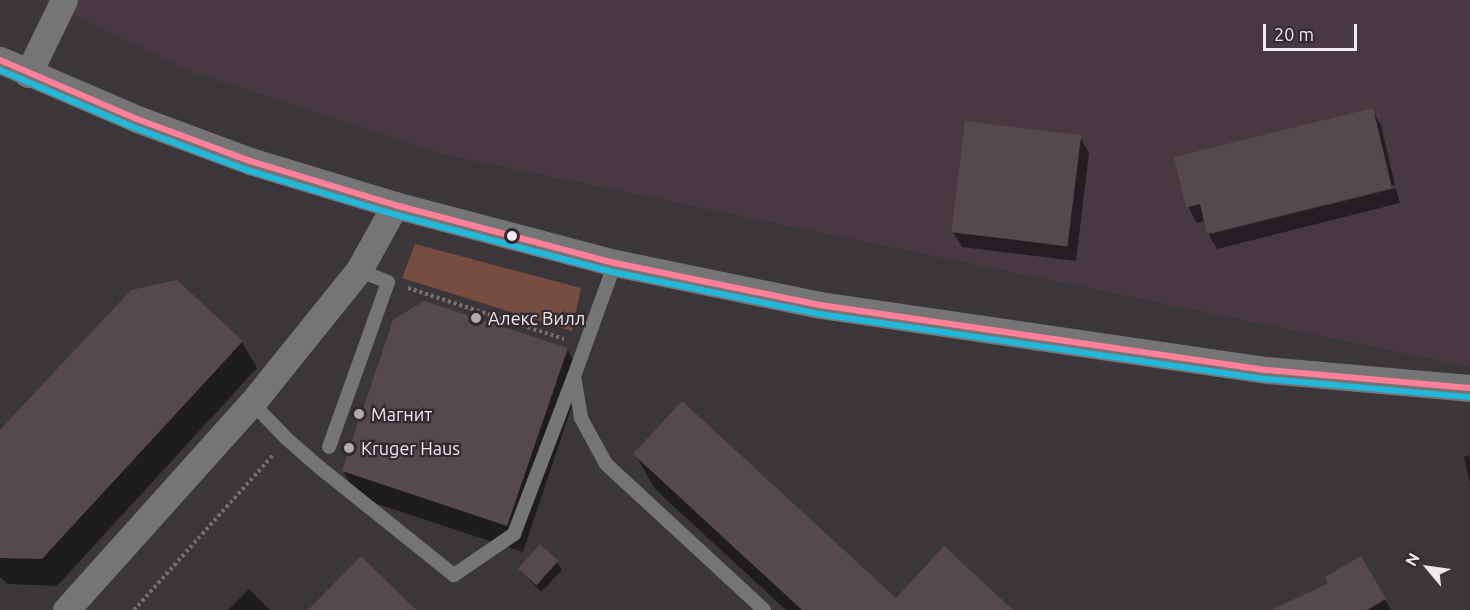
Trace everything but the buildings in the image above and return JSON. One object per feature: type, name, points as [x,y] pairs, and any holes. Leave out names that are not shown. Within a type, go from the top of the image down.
[{"type":"street","points":[[28,74],[64,0]]},
{"type":"street","points":[[0,60],[137,119],[250,161],[395,205],[615,262],[844,308],[1267,370],[1470,388]]},
{"type":"street","points":[[66,610],[252,403],[359,270],[395,205]]},
{"type":"lane","points":[[252,403],[286,439],[453,575],[514,534],[615,262]]},
{"type":"lane","points":[[329,447],[388,282],[359,270]]},
{"type":"lane","points":[[574,376],[581,418],[606,464],[764,610]]},
{"type":"path","points":[[388,282],[585,346]]},
{"type":"path","points":[[134,610],[286,439]]},
{"type":"shaded area","points":[[41,0],[1470,0],[1470,367],[446,155],[192,72]]},
{"type":"shaded area","points":[[415,244],[581,288],[572,331],[402,278]]},
{"type":"transit line","points":[[0,60],[137,119],[250,161],[395,205],[615,263],[820,305],[1267,370],[1470,388]]},
{"type":"transit line","points":[[0,70],[133,127],[247,170],[393,214],[613,272],[819,314],[1266,379],[1469,397]]},
{"type":"place","name":"Алекс Вилл","points":[[476,318]]},
{"type":"place","name":"Магнит","points":[[359,414]]},
{"type":"place","name":"Kruger Haus","points":[[349,448]]}]
